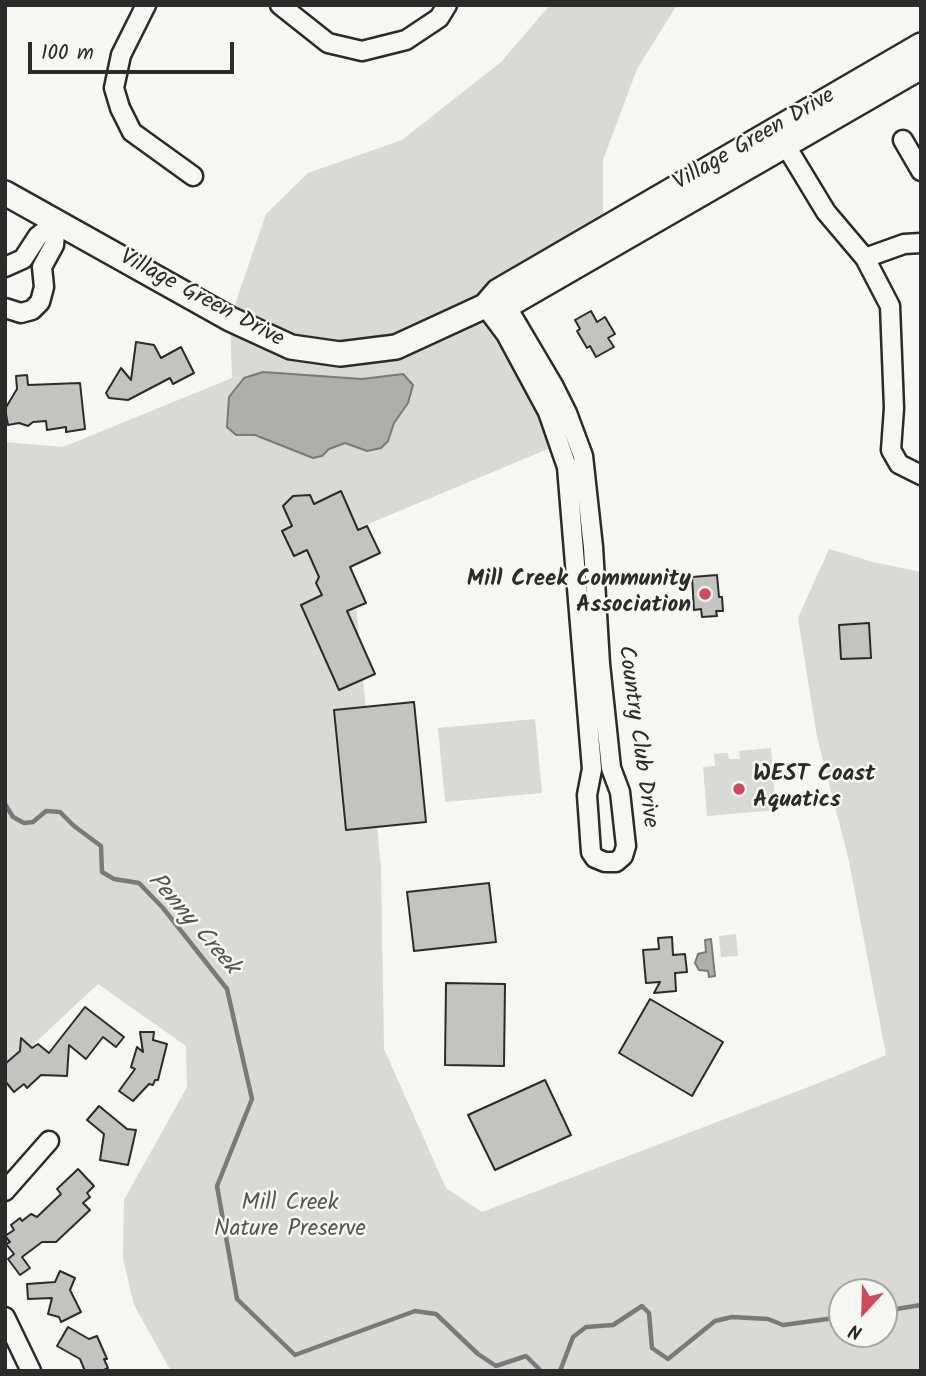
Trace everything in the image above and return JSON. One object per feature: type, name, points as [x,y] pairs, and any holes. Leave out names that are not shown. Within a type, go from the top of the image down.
[{"type":"street","points":[[146,5],[121,55],[114,88],[132,132],[193,176]]},
{"type":"street","points":[[280,5],[328,43],[362,51],[406,40],[439,18],[447,5]]},
{"type":"street","name":"Village Green Drive","points":[[497,301],[921,45]]},
{"type":"street","name":"Village Green Drive","points":[[5,193],[230,319],[291,347],[340,354],[396,347],[497,301],[786,146],[921,67]]},
{"type":"street","points":[[903,141],[921,171]]},
{"type":"street","points":[[786,146],[826,212],[865,258],[890,306],[894,408],[891,450],[899,464],[921,475]]},
{"type":"street","points":[[5,267],[23,259],[38,236],[56,222]]},
{"type":"street","points":[[5,308],[16,313],[27,312],[40,303],[44,293],[42,267],[54,246],[56,222]]},
{"type":"street","points":[[865,258],[904,244],[921,243]]},
{"type":"street","name":"Country Club Drive","points":[[497,301],[553,385],[583,456],[611,768],[620,792],[626,846],[623,856],[616,862],[595,858],[591,852],[587,795],[592,769],[568,467],[548,412],[506,334],[497,301]]},
{"type":"street","points":[[5,1191],[49,1141]]},
{"type":"street","points":[[5,1317],[31,1371]]},
{"type":"green space","name":"Mill Creek Nature Preserve","points":[[550,5],[677,5],[637,69],[603,160],[603,229],[498,291],[560,444],[349,532],[381,867],[384,1049],[446,1188],[482,1212],[886,1055],[849,861],[817,737],[798,618],[829,549],[921,572],[921,1371],[171,1371],[134,1305],[123,1259],[124,1200],[187,1087],[186,1046],[98,984],[5,1071],[5,442],[63,447],[232,378],[230,319],[266,214],[308,173],[402,140],[501,62]]},
{"type":"green space","points":[[535,719],[542,793],[445,802],[438,728]]},
{"type":"green space","name":"WEST Coast Aquatics","points":[[771,748],[776,810],[707,816],[703,767],[715,766],[714,754],[728,753],[729,759],[740,759],[739,751]]},
{"type":"green space","points":[[736,934],[738,956],[721,957],[719,936]]},
{"type":"shaded area","points":[[263,372],[362,379],[403,374],[413,385],[408,403],[394,423],[388,441],[381,448],[367,451],[345,443],[313,458],[255,435],[236,435],[227,427],[229,397],[244,378]]},
{"type":"shaded area","points":[[711,939],[715,976],[709,977],[708,971],[699,970],[695,963],[698,954],[706,952],[705,940]]},
{"type":"building","points":[[591,311],[597,322],[605,317],[615,334],[608,338],[614,347],[596,357],[577,331],[580,329],[575,320]]},
{"type":"building","points":[[136,342],[154,345],[161,358],[181,347],[194,373],[173,384],[170,378],[128,400],[109,398],[106,393],[121,368],[131,380]]},
{"type":"building","points":[[27,375],[28,385],[80,383],[85,429],[66,432],[66,427],[47,430],[46,421],[33,422],[28,426],[19,423],[8,425],[5,409],[17,389],[16,376]]},
{"type":"building","points":[[341,491],[358,530],[367,526],[380,553],[350,567],[366,603],[347,611],[375,674],[339,690],[301,605],[322,595],[316,583],[319,577],[307,550],[294,556],[282,531],[292,526],[283,506],[293,496],[310,495],[314,504]]},
{"type":"building","name":"Mill Creek Community Association","points":[[717,575],[723,611],[716,611],[717,616],[702,617],[701,609],[694,610],[692,577]]},
{"type":"building","points":[[869,623],[871,658],[841,659],[839,625]]},
{"type":"building","points":[[414,702],[426,822],[346,830],[334,710]]},
{"type":"building","points":[[489,883],[496,942],[414,951],[407,892]]},
{"type":"building","points":[[672,937],[673,955],[685,954],[687,972],[675,973],[676,991],[654,993],[660,982],[646,983],[643,950],[659,949],[658,938]]},
{"type":"building","points":[[446,983],[505,984],[504,1066],[445,1065]]},
{"type":"building","points":[[650,999],[723,1042],[692,1096],[619,1053]]},
{"type":"building","points":[[85,1007],[124,1037],[116,1047],[103,1037],[86,1059],[69,1045],[67,1076],[41,1075],[27,1088],[24,1084],[14,1092],[5,1081],[5,1064],[20,1051],[21,1038],[32,1048],[38,1044],[49,1053]]},
{"type":"building","points":[[140,1032],[154,1032],[153,1040],[167,1044],[158,1080],[155,1080],[153,1085],[149,1084],[133,1101],[119,1091],[135,1069],[131,1067],[137,1047],[143,1052]]},
{"type":"building","points":[[545,1080],[571,1135],[495,1170],[468,1115]]},
{"type":"building","points":[[99,1106],[127,1129],[136,1130],[128,1165],[100,1160],[104,1134],[87,1120]]},
{"type":"building","points":[[78,1169],[94,1186],[87,1193],[90,1197],[83,1203],[90,1210],[56,1242],[42,1242],[22,1257],[30,1268],[20,1275],[8,1259],[14,1254],[6,1244],[10,1242],[5,1236],[14,1230],[11,1225],[31,1214],[37,1217],[61,1194],[57,1189]]},
{"type":"building","points":[[60,1271],[75,1278],[70,1290],[81,1312],[61,1322],[59,1317],[48,1314],[52,1298],[28,1299],[27,1284],[55,1282]]},
{"type":"building","points":[[68,1327],[89,1339],[97,1336],[108,1368],[102,1371],[85,1371],[80,1359],[57,1346]]},
{"type":"waterway","name":"Penny Creek","points":[[5,804],[13,817],[24,823],[33,822],[46,811],[60,812],[101,846],[102,872],[114,879],[139,883],[163,908],[227,989],[252,1099],[217,1186],[237,1299],[295,1355],[415,1311],[436,1314],[478,1354],[496,1366],[526,1356],[541,1371]]},
{"type":"waterway","name":"Penny Creek","points":[[898,1309],[921,1305]]},
{"type":"waterway","name":"Penny Creek","points":[[560,1371],[573,1337],[586,1327],[613,1325],[642,1306],[649,1313],[652,1348],[668,1359],[715,1321],[732,1317],[768,1319],[783,1325],[828,1319]]},
{"type":"place","name":"Mill Creek Community Association","points":[[705,594]]},
{"type":"place","name":"WEST Coast Aquatics","points":[[739,789]]}]
